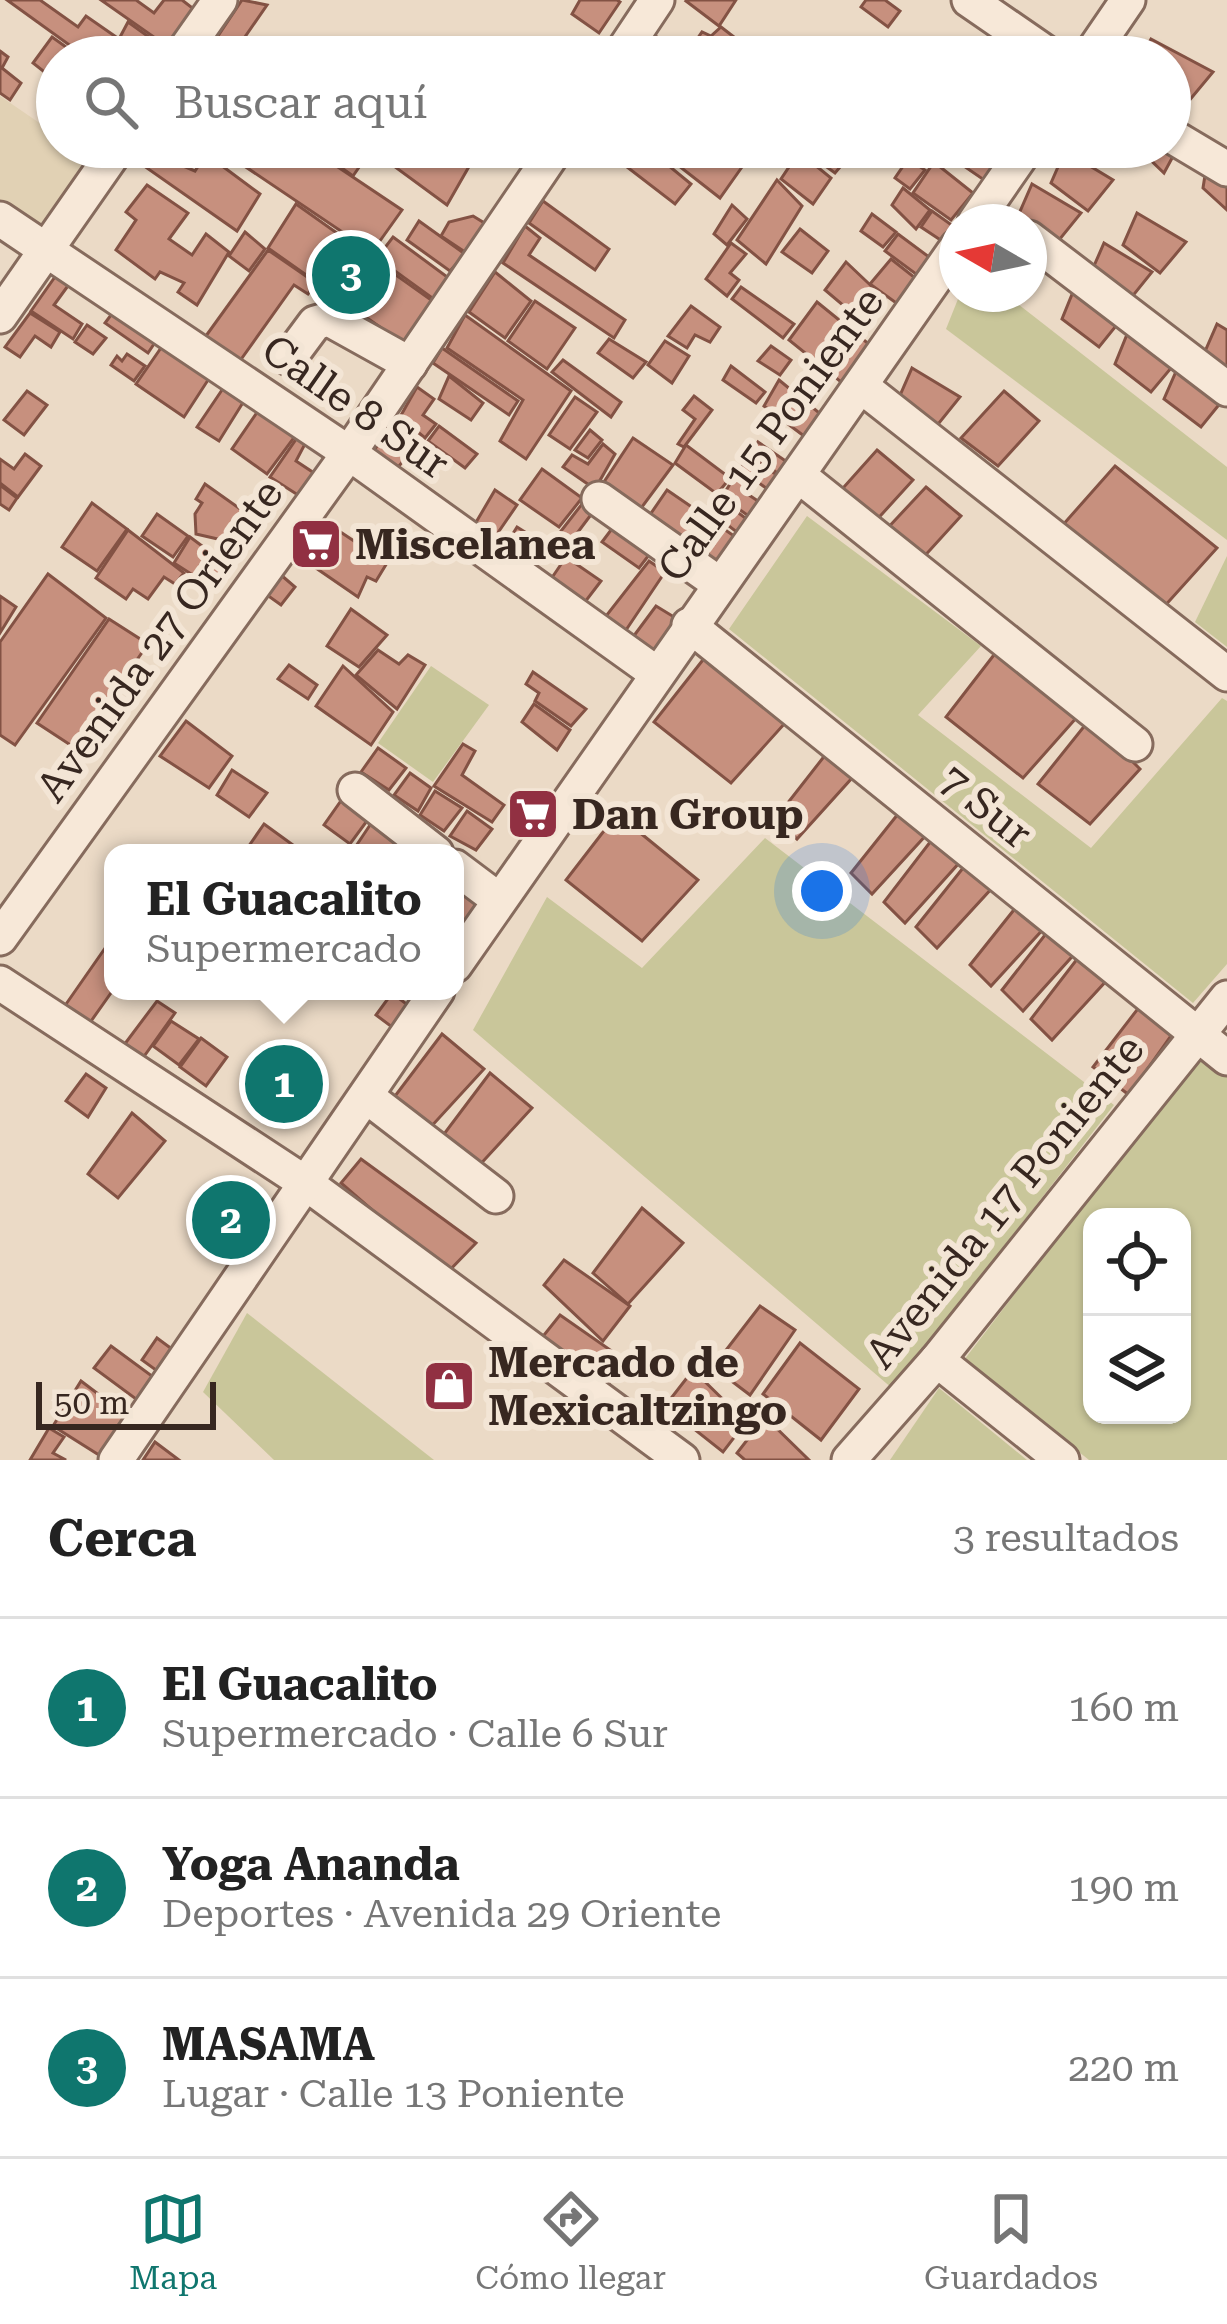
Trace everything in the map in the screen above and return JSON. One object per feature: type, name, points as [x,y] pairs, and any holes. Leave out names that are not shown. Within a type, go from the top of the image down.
[{"type":"street","points":[[195,36],[220,0]]},
{"type":"street","points":[[633,36],[657,0]]},
{"type":"street","points":[[969,0],[1021,36]]},
{"type":"street","points":[[1103,36],[1128,0]]},
{"type":"street","points":[[1191,148],[1227,169]]},
{"type":"street","points":[[0,316],[103,168]]},
{"type":"street","name":"Avenida 27 Oriente","points":[[0,938],[349,453],[543,168]]},
{"type":"street","points":[[996,204],[1015,168]]},
{"type":"street","name":"Calle 8 Sur","points":[[0,219],[349,453],[656,673]]},
{"type":"street","points":[[1047,252],[1227,389]]},
{"type":"street","name":"Calle 15 Poniente","points":[[464,952],[939,273]]},
{"type":"street","points":[[289,358],[315,322],[328,320],[410,364]]},
{"type":"street","points":[[861,386],[1227,674]]},
{"type":"street","points":[[798,475],[1135,744]]},
{"type":"street","points":[[599,499],[718,584]]},
{"type":"street","name":"7 Sur","points":[[689,625],[1227,1058]]},
{"type":"street","points":[[355,790],[424,844]]},
{"type":"street","points":[[464,875],[499,900]]},
{"type":"street","points":[[0,982],[308,1184],[682,1460]]},
{"type":"street","name":"Avenida 17 Poniente","points":[[849,1460],[937,1360],[1227,998]]},
{"type":"street","points":[[116,1460],[431,1000]]},
{"type":"street","points":[[366,1096],[496,1196]]},
{"type":"street","points":[[937,1360],[1062,1460]]},
{"type":"shaded area","points":[[0,96],[36,121],[36,168],[84,168],[42,229],[0,200]]},
{"type":"shaded area","points":[[953,312],[1028,312],[1227,467],[1227,540],[946,329]]},
{"type":"shaded area","points":[[807,516],[981,646],[918,715],[1091,848],[1222,698],[1227,701],[1227,964],[1193,1003],[729,629]]},
{"type":"shaded area","points":[[1227,556],[1227,647],[1195,622]]},
{"type":"shaded area","points":[[431,666],[489,705],[433,782],[378,743]]},
{"type":"shaded area","points":[[765,838],[1114,1105],[893,1389],[473,1030],[547,897],[642,968]]},
{"type":"shaded area","points":[[1201,1052],[1227,1076],[1227,1460],[1089,1460],[964,1360]]},
{"type":"shaded area","points":[[247,1313],[434,1460],[274,1460],[203,1392]]},
{"type":"shaded area","points":[[939,1388],[1027,1460],[890,1460]]},
{"type":"building","points":[[7,0],[40,0],[78,27],[86,16],[115,36],[57,36]]},
{"type":"building","points":[[101,0],[136,0],[154,13],[164,0],[182,0],[195,10],[176,36],[152,36]]},
{"type":"building","points":[[242,0],[267,5],[246,36],[218,36]]},
{"type":"building","points":[[580,0],[620,2],[599,33],[572,14]]},
{"type":"building","points":[[687,0],[736,0],[719,26],[686,1]]},
{"type":"building","points":[[866,0],[885,0],[900,11],[888,27],[861,7]]},
{"type":"building","points":[[128,22],[148,36],[121,36]]},
{"type":"building","points":[[721,27],[733,36],[711,36]]},
{"type":"building","points":[[0,51],[8,57],[2,68],[21,83],[10,100],[0,93]]},
{"type":"building","points":[[1191,60],[1213,72],[1191,98]]},
{"type":"building","points":[[147,168],[225,168],[260,194],[237,231]]},
{"type":"building","points":[[247,168],[339,168],[402,210],[372,252]]},
{"type":"building","points":[[396,168],[468,168],[447,205]]},
{"type":"building","points":[[628,168],[672,168],[691,184],[675,204]]},
{"type":"building","points":[[682,168],[741,168],[720,198]]},
{"type":"building","points":[[788,168],[819,168],[831,178],[813,204],[781,179]]},
{"type":"building","points":[[902,168],[925,170],[910,189],[895,178]]},
{"type":"building","points":[[930,168],[942,168],[973,193],[964,204],[939,204],[939,211],[913,193]]},
{"type":"building","points":[[967,168],[996,168],[987,182]]},
{"type":"building","points":[[1058,168],[1093,168],[1113,180],[1088,211],[1051,183]]},
{"type":"building","points":[[1206,169],[1227,182],[1227,210],[1203,188]]},
{"type":"building","points":[[777,180],[802,206],[766,264],[737,240]]},
{"type":"building","points":[[1032,184],[1081,213],[1055,245],[1047,239],[1047,204],[1023,204]]},
{"type":"building","points":[[147,185],[188,213],[169,239],[192,255],[206,234],[229,252],[197,305],[178,292],[184,283],[160,272],[155,279],[116,250],[136,220],[126,212]]},
{"type":"building","points":[[903,188],[930,210],[916,229],[892,205]]},
{"type":"building","points":[[543,201],[609,249],[595,270],[529,223]]},
{"type":"building","points":[[296,204],[434,302],[404,344],[268,248]]},
{"type":"building","points":[[732,205],[747,219],[727,245],[714,234]]},
{"type":"building","points":[[932,211],[939,216],[939,239],[921,227]]},
{"type":"building","points":[[1137,213],[1186,242],[1160,273],[1123,245]]},
{"type":"building","points":[[872,214],[896,232],[883,247],[861,231]]},
{"type":"building","points":[[473,216],[486,224],[465,252],[441,236],[449,222]]},
{"type":"building","points":[[419,221],[465,254],[450,271],[407,240]]},
{"type":"building","points":[[525,226],[540,238],[529,255],[625,320],[614,338],[503,263]]},
{"type":"building","points":[[800,229],[828,251],[812,273],[782,252]]},
{"type":"building","points":[[245,232],[265,249],[249,271],[229,256]]},
{"type":"building","points":[[898,234],[933,260],[920,277],[885,251]]},
{"type":"building","points":[[393,237],[450,279],[435,300],[377,258]]},
{"type":"building","points":[[731,243],[746,254],[730,273],[739,280],[727,296],[706,279]]},
{"type":"building","points":[[1104,243],[1152,272],[1127,303],[1090,275]]},
{"type":"building","points":[[268,250],[316,283],[308,294],[294,285],[237,365],[203,340]]},
{"type":"building","points":[[891,259],[919,281],[899,305],[870,284]]},
{"type":"building","points":[[846,262],[885,299],[864,323],[825,290]]},
{"type":"building","points":[[495,272],[531,301],[505,338],[469,312]]},
{"type":"building","points":[[57,274],[70,283],[54,305],[82,324],[73,339],[31,311]]},
{"type":"building","points":[[741,287],[794,324],[783,338],[732,299]]},
{"type":"building","points":[[1075,287],[1124,316],[1099,347],[1062,319]]},
{"type":"building","points":[[535,301],[575,328],[547,369],[508,341]]},
{"type":"building","points":[[817,302],[870,345],[841,382],[789,340]]},
{"type":"building","points":[[691,306],[720,327],[710,342],[695,335],[687,348],[668,336]]},
{"type":"building","points":[[114,311],[156,341],[148,353],[105,323]]},
{"type":"building","points":[[30,313],[60,332],[51,347],[35,336],[20,357],[5,347]]},
{"type":"building","points":[[465,315],[571,391],[526,459],[500,441],[523,400],[447,348]]},
{"type":"building","points":[[1217,324],[1227,330],[1227,375],[1203,356]]},
{"type":"building","points":[[87,325],[106,338],[93,354],[75,342]]},
{"type":"building","points":[[1128,332],[1177,361],[1151,392],[1115,364]]},
{"type":"building","points":[[609,339],[646,362],[633,378],[598,353]]},
{"type":"building","points":[[665,341],[689,356],[672,383],[648,365]]},
{"type":"building","points":[[163,345],[210,377],[184,417],[136,384]]},
{"type":"building","points":[[771,346],[791,360],[780,375],[758,361]]},
{"type":"building","points":[[442,348],[518,401],[509,415],[433,363]]},
{"type":"building","points":[[127,354],[145,366],[134,381],[111,365],[117,356],[122,361]]},
{"type":"building","points":[[563,360],[621,402],[611,417],[552,372]]},
{"type":"building","points":[[731,366],[765,392],[756,403],[723,380]]},
{"type":"building","points":[[1178,367],[1226,396],[1201,427],[1164,399]]},
{"type":"building","points":[[912,368],[960,397],[935,428],[898,400]]},
{"type":"building","points":[[449,376],[483,403],[471,420],[439,399]]},
{"type":"building","points":[[779,380],[823,416],[808,439],[764,406]]},
{"type":"building","points":[[224,387],[244,401],[219,441],[197,427]]},
{"type":"building","points":[[417,387],[434,399],[423,415],[436,424],[425,438],[400,417]]},
{"type":"building","points":[[27,391],[47,405],[24,435],[4,420]]},
{"type":"building","points":[[1004,391],[1039,421],[998,466],[961,438]]},
{"type":"building","points":[[694,396],[712,410],[684,447],[678,444],[695,419],[683,410]]},
{"type":"building","points":[[575,397],[597,412],[570,449],[549,435]]},
{"type":"building","points":[[258,411],[296,435],[267,474],[232,449]]},
{"type":"building","points":[[397,419],[422,439],[393,473],[369,457]]},
{"type":"building","points":[[439,426],[477,454],[465,468],[428,441]]},
{"type":"building","points":[[590,430],[602,440],[588,458],[575,450]]},
{"type":"building","points":[[297,438],[305,444],[296,461],[314,473],[298,495],[270,477]]},
{"type":"building","points":[[633,438],[673,465],[636,515],[600,488]]},
{"type":"building","points":[[758,442],[790,464],[780,475],[751,454]]},
{"type":"building","points":[[603,444],[615,454],[595,489],[563,467],[572,455],[588,464]]},
{"type":"building","points":[[686,445],[730,478],[717,494],[675,463]]},
{"type":"building","points":[[877,450],[913,480],[872,525],[835,497]]},
{"type":"building","points":[[25,454],[41,466],[18,497],[0,483],[0,459],[14,469]]},
{"type":"building","points":[[748,456],[780,477],[770,491],[740,469]]},
{"type":"building","points":[[1115,466],[1217,548],[1162,609],[1061,527]]},
{"type":"building","points":[[542,469],[582,498],[559,527],[520,500]]},
{"type":"building","points":[[738,471],[751,480],[743,491],[761,503],[750,517],[722,497]]},
{"type":"building","points":[[205,484],[260,523],[244,545],[196,534],[195,514],[202,503],[196,499]]},
{"type":"building","points":[[0,485],[17,498],[9,510],[0,504]]},
{"type":"building","points":[[926,487],[961,516],[920,561],[883,533]]},
{"type":"building","points":[[495,490],[517,505],[495,537],[475,524]]},
{"type":"building","points":[[667,490],[737,538],[711,570],[645,522]]},
{"type":"building","points":[[717,497],[748,520],[738,533],[708,510]]},
{"type":"building","points":[[92,503],[127,529],[97,571],[62,547]]},
{"type":"building","points":[[582,504],[593,512],[563,552],[551,544]]},
{"type":"building","points":[[157,514],[188,536],[173,557],[142,536]]},
{"type":"building","points":[[321,519],[387,563],[376,581],[367,577],[358,597],[297,555]]},
{"type":"building","points":[[614,526],[652,551],[639,568],[602,542]]},
{"type":"building","points":[[517,527],[544,544],[531,564],[504,548]]},
{"type":"building","points":[[128,530],[184,573],[175,584],[164,577],[148,599],[133,589],[126,599],[96,578]]},
{"type":"building","points":[[190,537],[229,566],[213,588],[174,563]]},
{"type":"building","points":[[566,557],[601,581],[585,602],[551,579]]},
{"type":"building","points":[[649,561],[665,572],[624,633],[606,616]]},
{"type":"building","points":[[48,574],[106,618],[15,745],[0,735],[0,642]]},
{"type":"building","points":[[281,575],[295,587],[281,605],[267,595]]},
{"type":"building","points":[[0,596],[16,607],[0,633]]},
{"type":"building","points":[[656,606],[679,620],[653,651],[633,637]]},
{"type":"building","points":[[351,609],[387,635],[359,667],[327,646]]},
{"type":"building","points":[[109,619],[148,644],[75,748],[37,723]]},
{"type":"building","points":[[378,650],[399,664],[408,655],[425,665],[397,709],[356,675]]},
{"type":"building","points":[[997,651],[1078,716],[1023,778],[946,717]]},
{"type":"building","points":[[706,656],[786,722],[731,783],[654,722]]},
{"type":"building","points":[[289,665],[317,685],[308,699],[278,679]]},
{"type":"building","points":[[343,666],[393,712],[371,745],[316,706]]},
{"type":"building","points":[[533,672],[586,709],[571,726],[535,701],[539,693],[526,684]]},
{"type":"building","points":[[534,704],[570,730],[557,750],[522,722]]},
{"type":"building","points":[[1090,719],[1140,769],[1090,824],[1038,784]]},
{"type":"building","points":[[186,721],[232,756],[209,788],[160,756]]},
{"type":"building","points":[[463,744],[475,751],[462,775],[504,805],[492,822],[434,786]]},
{"type":"building","points":[[378,748],[406,768],[389,790],[361,772]]},
{"type":"building","points":[[826,754],[852,778],[797,839],[776,818]]},
{"type":"building","points":[[232,770],[267,793],[249,817],[217,795]]},
{"type":"building","points":[[410,773],[431,788],[418,811],[394,795]]},
{"type":"building","points":[[435,791],[462,808],[444,831],[420,815]]},
{"type":"building","points":[[538,794],[551,804],[533,832],[519,819]]},
{"type":"building","points":[[345,795],[372,814],[350,844],[324,825]]},
{"type":"building","points":[[902,809],[928,833],[872,894],[851,873]]},
{"type":"building","points":[[467,811],[492,829],[476,850],[450,836]]},
{"type":"building","points":[[617,814],[698,880],[642,941],[566,880]]},
{"type":"building","points":[[376,816],[402,834],[395,844],[357,844]]},
{"type":"building","points":[[264,824],[292,844],[250,844]]},
{"type":"building","points":[[934,837],[960,862],[905,923],[884,902]]},
{"type":"building","points":[[967,863],[993,887],[937,948],[916,927]]},
{"type":"building","points":[[464,889],[487,899],[470,925],[464,921]]},
{"type":"building","points":[[1021,901],[1047,925],[991,986],[970,965]]},
{"type":"building","points":[[1052,926],[1078,950],[1023,1011],[1002,990]]},
{"type":"building","points":[[104,950],[106,1000],[89,1024],[64,1007]]},
{"type":"building","points":[[1081,954],[1108,979],[1052,1040],[1031,1019]]},
{"type":"building","points":[[387,1000],[401,1000],[413,1009],[396,1030],[376,1015]]},
{"type":"building","points":[[157,1001],[175,1013],[140,1062],[121,1049]]},
{"type":"building","points":[[1140,1006],[1175,1030],[1129,1095],[1093,1067]]},
{"type":"building","points":[[171,1021],[199,1039],[179,1065],[153,1046]]},
{"type":"building","points":[[442,1034],[484,1069],[428,1130],[392,1100]]},
{"type":"building","points":[[201,1038],[227,1057],[206,1086],[180,1067]]},
{"type":"building","points":[[490,1073],[532,1108],[476,1169],[441,1138]]},
{"type":"building","points":[[86,1074],[106,1088],[88,1117],[66,1101]]},
{"type":"building","points":[[132,1113],[165,1141],[118,1198],[88,1174]]},
{"type":"building","points":[[361,1159],[476,1243],[446,1274],[341,1183]]},
{"type":"building","points":[[642,1208],[683,1243],[628,1304],[593,1273]]},
{"type":"building","points":[[564,1260],[630,1306],[603,1341],[544,1285]]},
{"type":"building","points":[[760,1306],[795,1330],[750,1395],[713,1367]]},
{"type":"building","points":[[560,1315],[626,1361],[599,1396],[540,1340]]},
{"type":"building","points":[[157,1338],[176,1352],[160,1373],[142,1360]]},
{"type":"building","points":[[800,1343],[859,1389],[821,1440],[763,1394]]},
{"type":"building","points":[[111,1346],[156,1379],[140,1402],[94,1368]]},
{"type":"building","points":[[693,1370],[746,1422],[723,1452],[665,1406]]},
{"type":"building","points":[[81,1381],[130,1418],[99,1455],[53,1426]]},
{"type":"building","points":[[765,1417],[809,1460],[745,1460],[737,1453]]},
{"type":"building","points":[[49,1428],[64,1437],[53,1453],[66,1460],[30,1460]]},
{"type":"building","points":[[155,1442],[179,1460],[143,1460]]},
{"type":"place","name":"MASAMA","points":[[351,275]]},
{"type":"place","name":"Miscelanea","points":[[316,544]]},
{"type":"place","name":"Dan Group","points":[[533,814]]},
{"type":"place","name":"El Guacalito","points":[[284,1084]]},
{"type":"place","name":"Yoga Ananda","points":[[231,1220]]},
{"type":"place","name":"Mercado de Mexicaltzingo","points":[[449,1386]]}]
